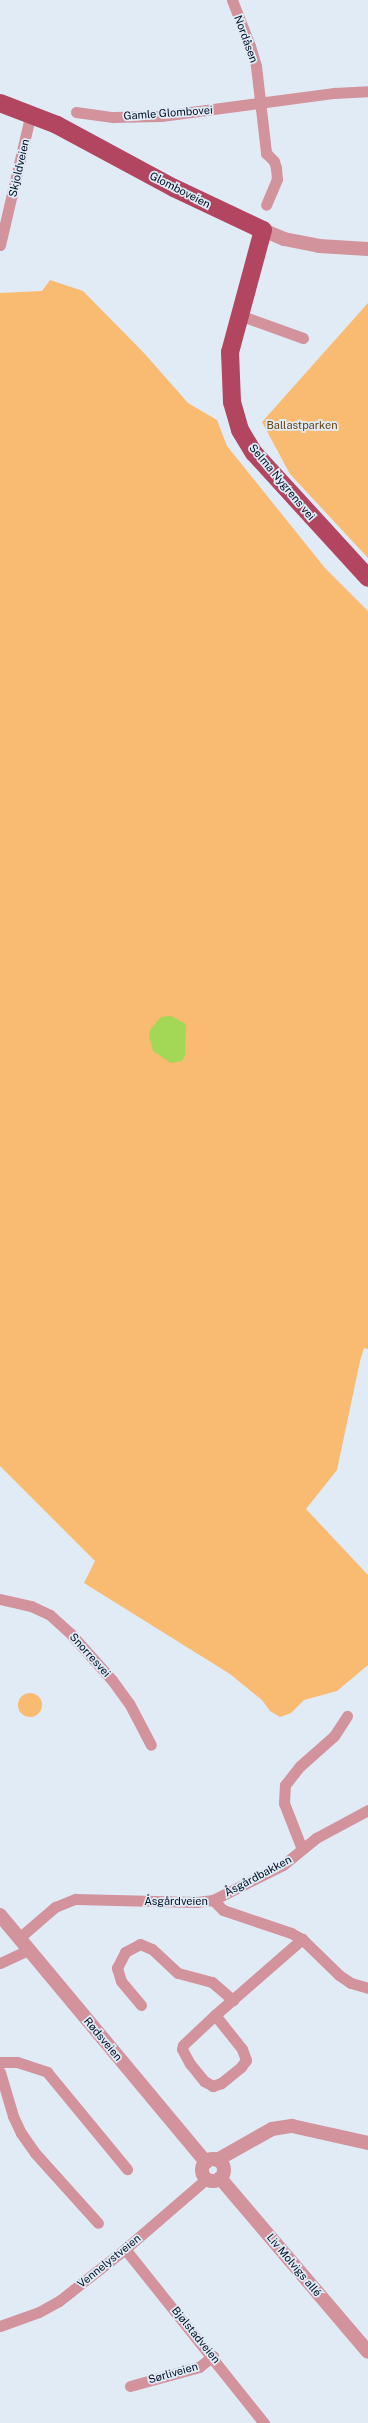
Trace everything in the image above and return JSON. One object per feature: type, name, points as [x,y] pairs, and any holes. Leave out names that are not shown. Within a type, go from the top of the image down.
[{"type":"main road","name":"Glomboveien","points":[[0,103],[32,113],[174,188],[263,230]]},
{"type":"main road","name":"Selma Nygrens vei","points":[[263,230],[230,352],[232,402],[240,430],[254,453],[279,482],[368,578]]},
{"type":"street","name":"Nordåsen","points":[[232,0],[250,46],[261,102]]},
{"type":"street","name":"Gamle Glombovei","points":[[76,112],[113,117],[161,116],[261,102],[368,91]]},
{"type":"street","points":[[261,102],[266,152],[274,161],[277,179],[266,205]]},
{"type":"street","name":"Skjoldveien","points":[[0,245],[32,113]]},
{"type":"street","name":"Glomboveien","points":[[263,230],[284,238],[319,246],[368,249]]},
{"type":"street","points":[[239,315],[303,338]]},
{"type":"street","name":"Snorresvei","points":[[0,1599],[31,1606],[50,1615],[70,1633],[125,1698],[144,1726],[151,1745]]},
{"type":"street","name":"Åsgårdbakken","points":[[302,1849],[284,1804],[285,1785],[300,1766],[334,1736],[347,1716]]},
{"type":"street","name":"Åsgårdbakken","points":[[213,1900],[283,1864],[302,1849],[345,1821],[368,1810]]},
{"type":"street","name":"Åsgårdveien","points":[[19,1938],[54,1907],[75,1899],[196,1902],[213,1900],[222,1910],[279,1927],[302,1939],[339,1975],[351,1984],[368,1988]]},
{"type":"street","name":"Rødsveien","points":[[0,1915],[215,2170]]},
{"type":"street","points":[[215,2015],[242,2049],[246,2060],[241,2067],[221,2083],[214,2086],[204,2080],[182,2050],[188,2040],[215,2015],[302,1939]]},
{"type":"street","points":[[141,2005],[121,1981],[116,1968],[125,1952],[140,1944],[152,1949],[178,1973],[212,1982],[233,2000]]},
{"type":"street","points":[[0,1963],[28,1950]]},
{"type":"street","points":[[0,2062],[17,2062],[46,2072],[127,2168]]},
{"type":"street","points":[[0,2072],[21,2134],[35,2153],[98,2223]]},
{"type":"street","points":[[215,2170],[251,2141],[272,2129],[292,2126],[368,2143]]},
{"type":"street","name":"Vennelystveien","points":[[0,2326],[39,2312],[58,2301],[125,2249],[215,2170]]},
{"type":"street","name":"Liv Molvigs allé","points":[[215,2170],[368,2352]]},
{"type":"street","name":"Bjølstadveien","points":[[125,2249],[213,2356],[264,2423]]},
{"type":"street","name":"Sørliveien","points":[[130,2386],[199,2367],[213,2356]]},
{"type":"green space","points":[[50,280],[83,291],[144,353],[188,403],[217,420],[227,446],[325,568],[368,611],[368,1349],[364,1348],[360,1361],[337,1470],[306,1509],[368,1575],[368,1665],[337,1691],[304,1700],[291,1713],[280,1717],[270,1711],[262,1700],[230,1674],[84,1583],[95,1561],[0,1466],[0,293],[42,291]]},
{"type":"green space","name":"Ballastparken","points":[[368,303],[368,558],[290,474],[262,422]]},
{"type":"green space","points":[[30,1693],[39,1696],[42,1705],[39,1714],[30,1717],[21,1714],[18,1705],[21,1696]]},
{"type":"shaded area","points":[[171,1016],[186,1024],[185,1055],[182,1061],[171,1063],[153,1051],[149,1036],[150,1030],[161,1017]]}]
